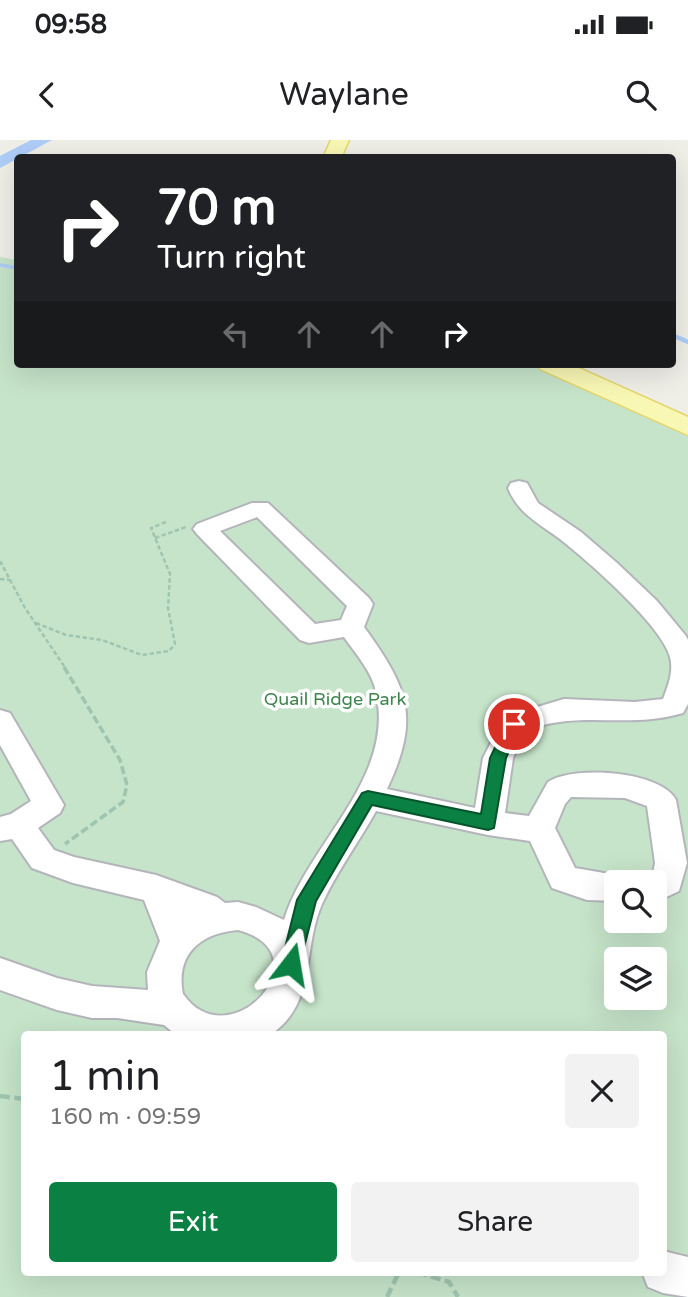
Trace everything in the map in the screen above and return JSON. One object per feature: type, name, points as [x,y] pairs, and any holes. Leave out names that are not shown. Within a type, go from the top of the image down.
[{"type":"main road","points":[[558,368],[688,427]]},
{"type":"street","points":[[488,823],[498,758],[514,724],[568,709],[653,713],[673,706],[685,683],[684,655],[669,629],[597,559],[525,503],[519,488]]},
{"type":"street","points":[[260,508],[360,604],[351,627],[309,634],[205,529],[260,508]]},
{"type":"street","points":[[234,1031],[268,1025],[290,983],[291,964],[307,900],[368,797],[388,747],[393,719],[390,691],[351,627]]},
{"type":"street","points":[[0,720],[50,805],[10,827],[43,859],[73,870],[156,889],[205,907],[219,917]]},
{"type":"street","points":[[539,830],[555,795],[563,787],[579,785],[639,789],[653,794],[660,800],[671,863],[667,882]]},
{"type":"street","points":[[368,797],[488,823],[539,830],[549,843],[563,878],[587,886],[604,887]]},
{"type":"street","points":[[156,889],[177,941]]},
{"type":"street","points":[[256,920],[307,900]]},
{"type":"street","points":[[205,1031],[187,1023],[173,1010],[164,992],[163,973],[177,941],[201,923],[219,917],[238,916],[256,920],[273,931],[285,946],[291,964]]},
{"type":"street","points":[[117,1002],[163,973]]},
{"type":"street","points":[[0,974],[13,976],[57,995],[92,1002],[117,1002],[173,1010]]},
{"type":"street","points":[[667,1273],[688,1278]]},
{"type":"path","points":[[34,622],[66,635],[102,640],[142,655],[169,651],[174,644],[167,597],[170,574],[151,528],[166,522]]},
{"type":"path","points":[[155,538],[187,527],[205,529]]},
{"type":"path","points":[[0,561],[34,622],[101,726],[120,760],[127,785],[123,802],[112,812],[43,859]]},
{"type":"path","points":[[0,579],[10,580]]},
{"type":"path","points":[[0,1096],[21,1099]]},
{"type":"path","points":[[387,1297],[397,1276]]},
{"type":"path","points":[[430,1276],[449,1282],[458,1297]]},
{"type":"green space","name":"Quail Ridge Park","points":[[0,257],[14,259],[14,368],[545,368],[688,431],[688,1297],[0,1297]]},
{"type":"waterway","points":[[17,154],[44,140]]},
{"type":"waterway","points":[[0,163],[14,156]]},
{"type":"waterway","points":[[0,265],[14,267]]},
{"type":"waterway","points":[[676,337],[688,342]]},
{"type":"route","points":[[291,964],[307,900],[368,797],[488,823],[498,758],[514,724]]}]
